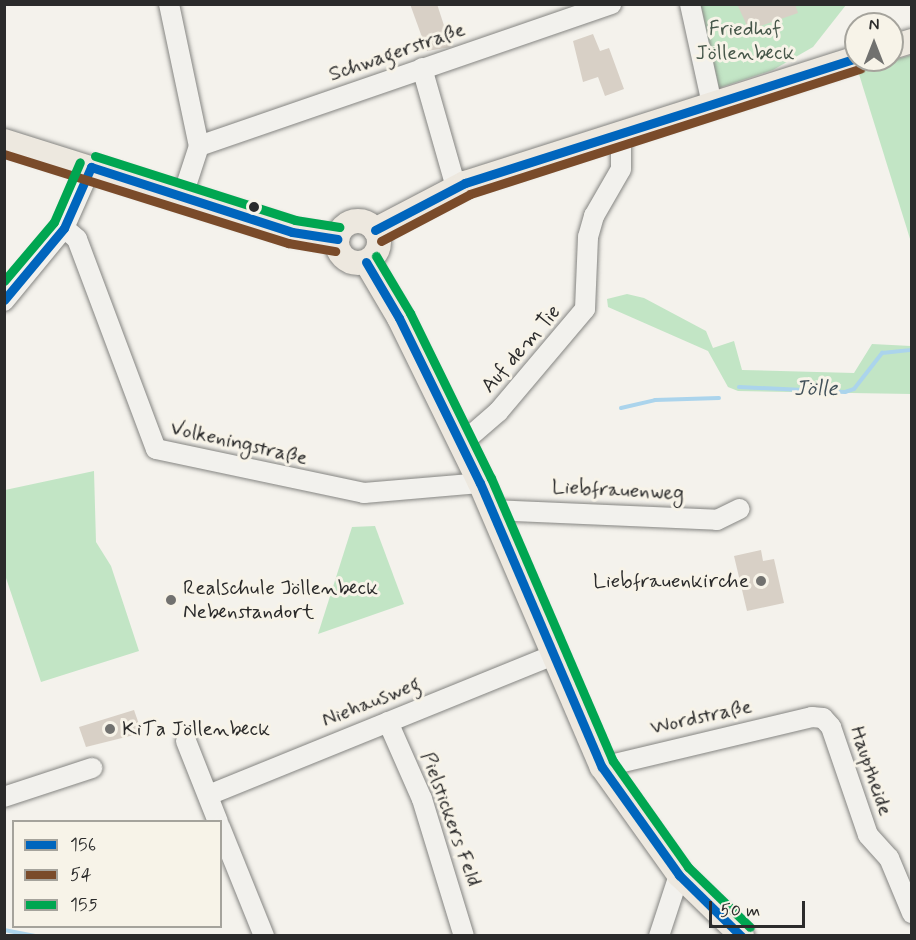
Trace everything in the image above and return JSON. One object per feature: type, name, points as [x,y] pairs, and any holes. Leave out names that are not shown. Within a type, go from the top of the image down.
[{"type":"main road","points":[[337,239],[353,222],[375,230],[456,187],[844,62]]},
{"type":"main road","points":[[4,141],[183,195],[292,232],[337,239]]},
{"type":"main road","points":[[366,262],[378,248],[375,230]]},
{"type":"main road","points":[[337,239],[345,259],[366,262]]},
{"type":"main road","points":[[366,262],[399,318],[480,483],[550,656],[602,767],[679,875],[742,936]]},
{"type":"street","points":[[169,4],[199,146],[183,195]]},
{"type":"street","name":"Schwagerstraße","points":[[199,146],[610,4]]},
{"type":"street","points":[[690,4],[712,104]]},
{"type":"street","points":[[422,68],[456,187]]},
{"type":"street","name":"Auf dem Tie","points":[[461,444],[498,412],[585,309],[588,237],[594,216],[621,169],[621,134]]},
{"type":"street","points":[[4,301],[64,228],[92,167]]},
{"type":"street","name":"Volkeningstraße","points":[[64,228],[77,239],[156,449],[364,493],[480,483]]},
{"type":"street","name":"Liebfrauenweg","points":[[491,510],[717,520],[740,509]]},
{"type":"street","name":"Niehausweg","points":[[210,794],[550,656]]},
{"type":"street","name":"Wordstraße","points":[[602,767],[812,717]]},
{"type":"street","name":"Hauptheide","points":[[812,717],[823,718],[831,728],[868,835],[889,858],[912,913]]},
{"type":"street","name":"Pielstickers Feld","points":[[388,722],[422,799],[464,936]]},
{"type":"street","points":[[186,741],[210,794],[217,820]]},
{"type":"street","points":[[4,797],[92,768]]},
{"type":"street","points":[[222,832],[264,936]]},
{"type":"street","points":[[659,936],[679,875]]},
{"type":"green space","name":"Friedhof Jöllenbeck","points":[[701,5],[846,5],[813,47],[773,70],[719,88]]},
{"type":"green space","points":[[912,55],[911,242],[858,72],[904,72],[904,57]]},
{"type":"green space","points":[[627,294],[644,298],[706,331],[713,348],[734,341],[742,370],[854,373],[872,344],[911,346],[911,394],[738,391],[728,387],[708,351],[608,307],[607,299]]},
{"type":"green space","points":[[94,471],[96,542],[111,566],[139,651],[41,682],[5,575],[5,490]]},
{"type":"green space","points":[[375,526],[404,604],[318,634],[352,527]]},
{"type":"building","points":[[410,4],[437,4],[451,47],[427,51]]},
{"type":"building","points":[[737,4],[795,4],[798,13],[749,30]]},
{"type":"building","points":[[593,34],[600,51],[609,48],[624,89],[605,96],[598,77],[583,82],[573,41]]},
{"type":"building","name":"Liebfrauenkirche","points":[[761,550],[763,561],[774,559],[784,603],[747,611],[734,556]]},
{"type":"building","name":"KiTa Jöllenbeck","points":[[134,710],[142,733],[86,747],[79,727]]},
{"type":"waterway","name":"Jölle","points":[[739,387],[845,392],[854,389],[882,353],[912,350]]},
{"type":"waterway","name":"Jölle","points":[[621,408],[655,400],[719,398]]},
{"type":"waterway","points":[[4,930],[36,936]]},
{"type":"transit line","name":"156","points":[[375,230],[465,183],[844,62]]},
{"type":"transit line","name":"54","points":[[381,241],[470,194],[851,72]]},
{"type":"transit line","name":"54","points":[[4,154],[288,243],[335,251]]},
{"type":"transit line","name":"155","points":[[95,156],[295,220],[339,227]]},
{"type":"transit line","name":"155","points":[[4,281],[54,222],[80,162]]},
{"type":"transit line","name":"156","points":[[4,300],[64,228],[91,167],[292,232],[337,239]]},
{"type":"transit line","name":"155","points":[[376,256],[410,313],[491,478],[613,761],[688,867],[750,927]]},
{"type":"transit line","name":"156","points":[[366,262],[399,318],[480,483],[602,767],[679,875],[741,936]]},
{"type":"place","name":"Liebfrauenkirche","points":[[761,581]]},
{"type":"place","name":"Realschule Jöllenbeck Nebenstandort","points":[[171,600]]},
{"type":"place","name":"KiTa Jöllenbeck","points":[[110,729]]}]
